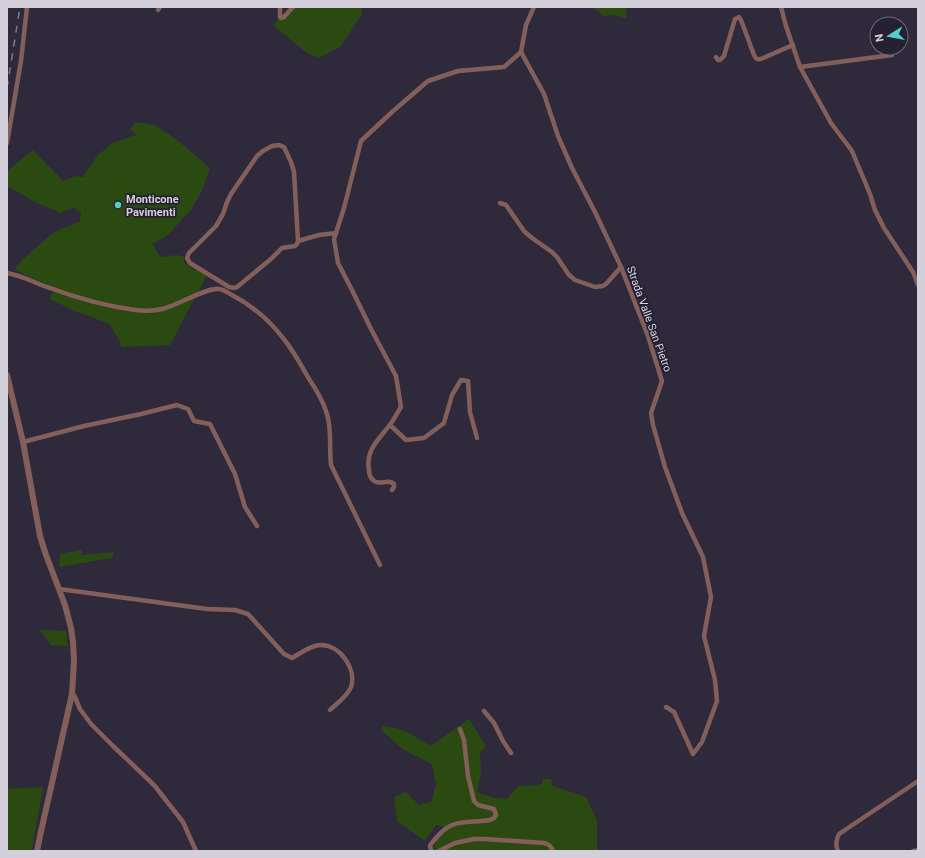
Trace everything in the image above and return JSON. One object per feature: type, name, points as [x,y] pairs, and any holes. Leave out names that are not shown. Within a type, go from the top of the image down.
[{"type":"street","points":[[7,142],[21,62],[28,7]]},
{"type":"street","points":[[280,7],[280,17],[282,18],[293,7]]},
{"type":"street","points":[[392,490],[394,484],[392,482],[388,481],[376,483],[372,480],[368,463],[369,455],[373,447],[390,425],[401,407],[396,376],[338,263],[334,239],[344,208],[361,142],[392,112],[428,81],[458,71],[504,67],[521,52],[526,25],[534,7]]},
{"type":"street","points":[[782,7],[800,67],[831,123],[852,151],[875,210],[884,228],[913,272],[918,286]]},
{"type":"street","points":[[716,57],[720,60],[724,56],[736,19],[739,17],[756,58],[761,59],[793,45]]},
{"type":"street","name":"Strada Valle San Pietro","points":[[521,52],[544,94],[558,136],[572,168],[621,267],[648,336],[662,381],[651,413],[652,425],[665,467],[680,506],[703,557],[711,597],[704,636],[715,680],[717,701],[702,742],[693,754],[674,712],[666,707]]},
{"type":"street","points":[[800,67],[884,56]]},
{"type":"street","points":[[279,145],[284,147],[293,167],[298,241],[295,246],[282,248],[271,259],[233,289],[190,262],[187,256],[193,248],[216,226],[223,214],[231,194],[252,165],[253,160],[263,151],[272,146],[279,145]]},
{"type":"street","points":[[500,203],[506,205],[524,231],[548,249],[557,258],[569,275],[575,280],[595,287],[603,286],[621,267]]},
{"type":"street","points":[[298,241],[336,233]]},
{"type":"street","points":[[7,274],[18,275],[48,288],[79,297],[136,310],[162,309],[180,303],[205,291],[219,289],[236,297],[256,311],[283,337],[316,390],[327,414],[329,424],[331,465],[380,565]]},
{"type":"street","points":[[236,288],[238,293],[236,297]]},
{"type":"street","points":[[7,376],[23,442],[40,536],[59,589],[71,628],[73,642],[74,661],[72,694],[37,851]]},
{"type":"street","points":[[390,425],[406,440],[424,438],[444,423],[452,395],[461,380],[468,381],[470,412],[477,438]]},
{"type":"street","points":[[23,442],[84,426],[177,405],[188,408],[194,421],[210,424],[235,474],[245,507],[256,526]]},
{"type":"street","points":[[59,589],[207,609],[235,610],[248,614],[284,654],[292,658],[319,645],[335,648],[348,664],[353,676],[351,687],[344,697],[330,710]]},
{"type":"street","points":[[72,694],[80,709],[91,724],[154,785],[183,822],[196,851]]},
{"type":"street","points":[[484,711],[494,723],[503,741],[511,752]]},
{"type":"street","points":[[431,851],[431,844],[443,830],[449,826],[459,823],[490,820],[496,815],[494,810],[474,801],[468,776],[465,744],[460,729]]},
{"type":"street","points":[[838,851],[836,847],[836,840],[838,834],[918,781]]},
{"type":"street","points":[[439,851],[460,842],[474,839],[485,839],[544,843],[548,844],[553,851]]},
{"type":"street","points":[[913,851],[918,850]]},
{"type":"green space","points":[[289,7],[361,7],[362,14],[341,46],[319,58],[307,53],[274,26]]},
{"type":"green space","points":[[592,7],[627,7],[626,19],[613,15],[605,17]]},
{"type":"green space","points":[[136,122],[155,125],[177,140],[210,168],[202,190],[191,210],[167,236],[152,244],[161,257],[177,255],[184,257],[184,263],[207,275],[170,345],[121,347],[119,339],[110,324],[75,311],[50,299],[54,287],[29,277],[15,269],[22,260],[53,233],[80,221],[81,212],[73,208],[60,213],[35,202],[7,186],[7,171],[33,150],[63,181],[76,176],[83,177],[96,157],[112,143],[137,135],[130,129]]},
{"type":"green space","points":[[82,550],[81,555],[114,552],[112,558],[59,567],[60,554]]},
{"type":"green space","points":[[39,630],[66,631],[68,646],[51,645]]},
{"type":"green space","points":[[469,719],[486,746],[480,752],[481,773],[477,792],[494,798],[507,799],[518,786],[541,785],[543,779],[551,779],[553,786],[586,797],[597,820],[597,851],[432,851],[443,827],[436,825],[425,841],[397,821],[394,797],[406,792],[419,805],[431,802],[436,785],[432,764],[404,750],[381,730],[383,726],[404,730],[431,746]]},
{"type":"green space","points":[[43,787],[32,851],[7,851],[7,789]]},
{"type":"railway","points":[[7,88],[20,7]]},
{"type":"place","name":"Monticone Pavimenti","points":[[118,205]]}]
